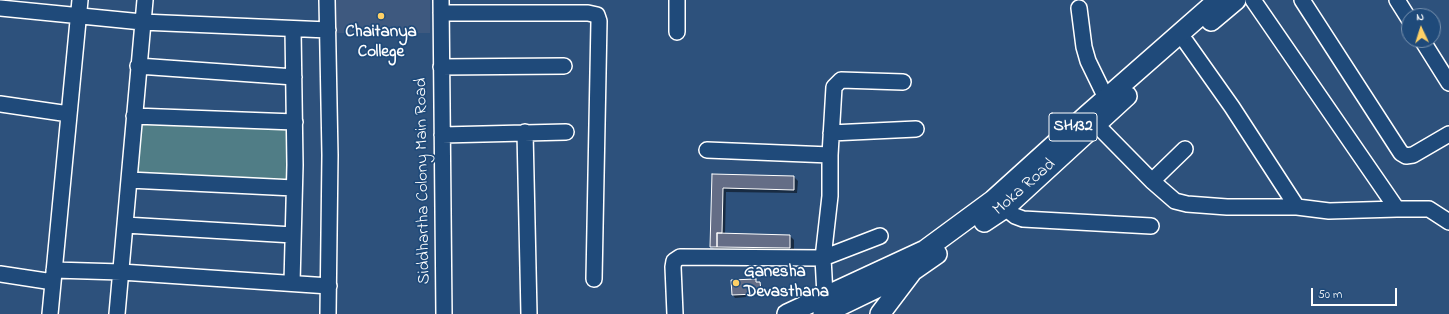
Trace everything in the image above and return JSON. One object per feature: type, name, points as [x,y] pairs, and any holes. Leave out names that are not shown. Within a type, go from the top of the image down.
[{"type":"main road","name":"Moka Road","points":[[914,270],[1005,208],[1092,120],[1106,98],[1218,0]]},
{"type":"main road","name":"Moka Road","points":[[925,250],[994,200],[1236,0]]},
{"type":"main road","points":[[880,314],[914,270],[925,250]]},
{"type":"main road","name":"SH132","points":[[870,284],[925,250]]},
{"type":"main road","name":"SH132","points":[[787,314],[824,305],[870,284],[914,270]]},
{"type":"street","points":[[50,314],[80,0]]},
{"type":"street","points":[[117,314],[145,0]]},
{"type":"street","points":[[328,0],[330,154],[328,314]]},
{"type":"street","points":[[677,0],[677,32]]},
{"type":"street","points":[[1253,0],[1397,209]]},
{"type":"street","points":[[1302,0],[1401,153],[1406,156],[1413,155],[1449,134]]},
{"type":"street","points":[[0,8],[18,5],[79,16],[142,22],[328,30]]},
{"type":"street","points":[[441,6],[588,13],[597,15],[599,21],[594,279]]},
{"type":"street","name":"Siddhartha Colony Main Road","points":[[441,6],[444,314]]},
{"type":"street","points":[[1079,8],[1084,47],[1088,61],[1106,98]]},
{"type":"street","points":[[292,283],[295,122],[293,29]]},
{"type":"street","points":[[1186,42],[1232,107],[1297,207]]},
{"type":"street","points":[[1427,48],[1449,83]]},
{"type":"street","points":[[138,66],[294,77]]},
{"type":"street","points":[[441,67],[564,66]]},
{"type":"street","points":[[824,305],[823,258],[830,196],[830,133],[834,87],[841,80],[903,82]]},
{"type":"street","points":[[0,104],[69,114]]},
{"type":"street","points":[[134,116],[295,122]]},
{"type":"street","points":[[1092,120],[1152,181],[1175,201],[1188,204],[1227,207],[1297,207],[1329,211],[1429,209],[1449,222]]},
{"type":"street","points":[[830,133],[916,129]]},
{"type":"street","points":[[525,132],[529,314]]},
{"type":"street","points":[[442,134],[566,132]]},
{"type":"street","points":[[1152,181],[1184,149]]},
{"type":"street","points":[[708,150],[830,155]]},
{"type":"street","points":[[129,180],[294,188]]},
{"type":"street","points":[[1005,208],[1015,216],[1023,219],[1151,226]]},
{"type":"street","points":[[125,225],[293,235]]},
{"type":"street","points":[[675,314],[673,267],[674,261],[680,257],[823,258],[880,236]]},
{"type":"street","points":[[0,274],[53,276],[121,272],[329,286]]},
{"type":"shaded area","name":"Chaitanya College","points":[[333,0],[430,0],[430,33],[333,33]]},
{"type":"green space","points":[[134,119],[292,125],[291,185],[132,180]]},
{"type":"building","points":[[712,174],[794,176],[794,190],[723,188],[722,233],[717,233],[717,247],[710,247]]},
{"type":"building","points":[[717,233],[790,235],[790,248],[717,247]]},
{"type":"building","points":[[756,279],[756,282],[760,282],[761,290],[756,290],[756,294],[732,295],[731,280]]},
{"type":"place","name":"Chaitanya College","points":[[381,16]]},
{"type":"place","name":"Ganesha Devasthana","points":[[736,283]]}]
